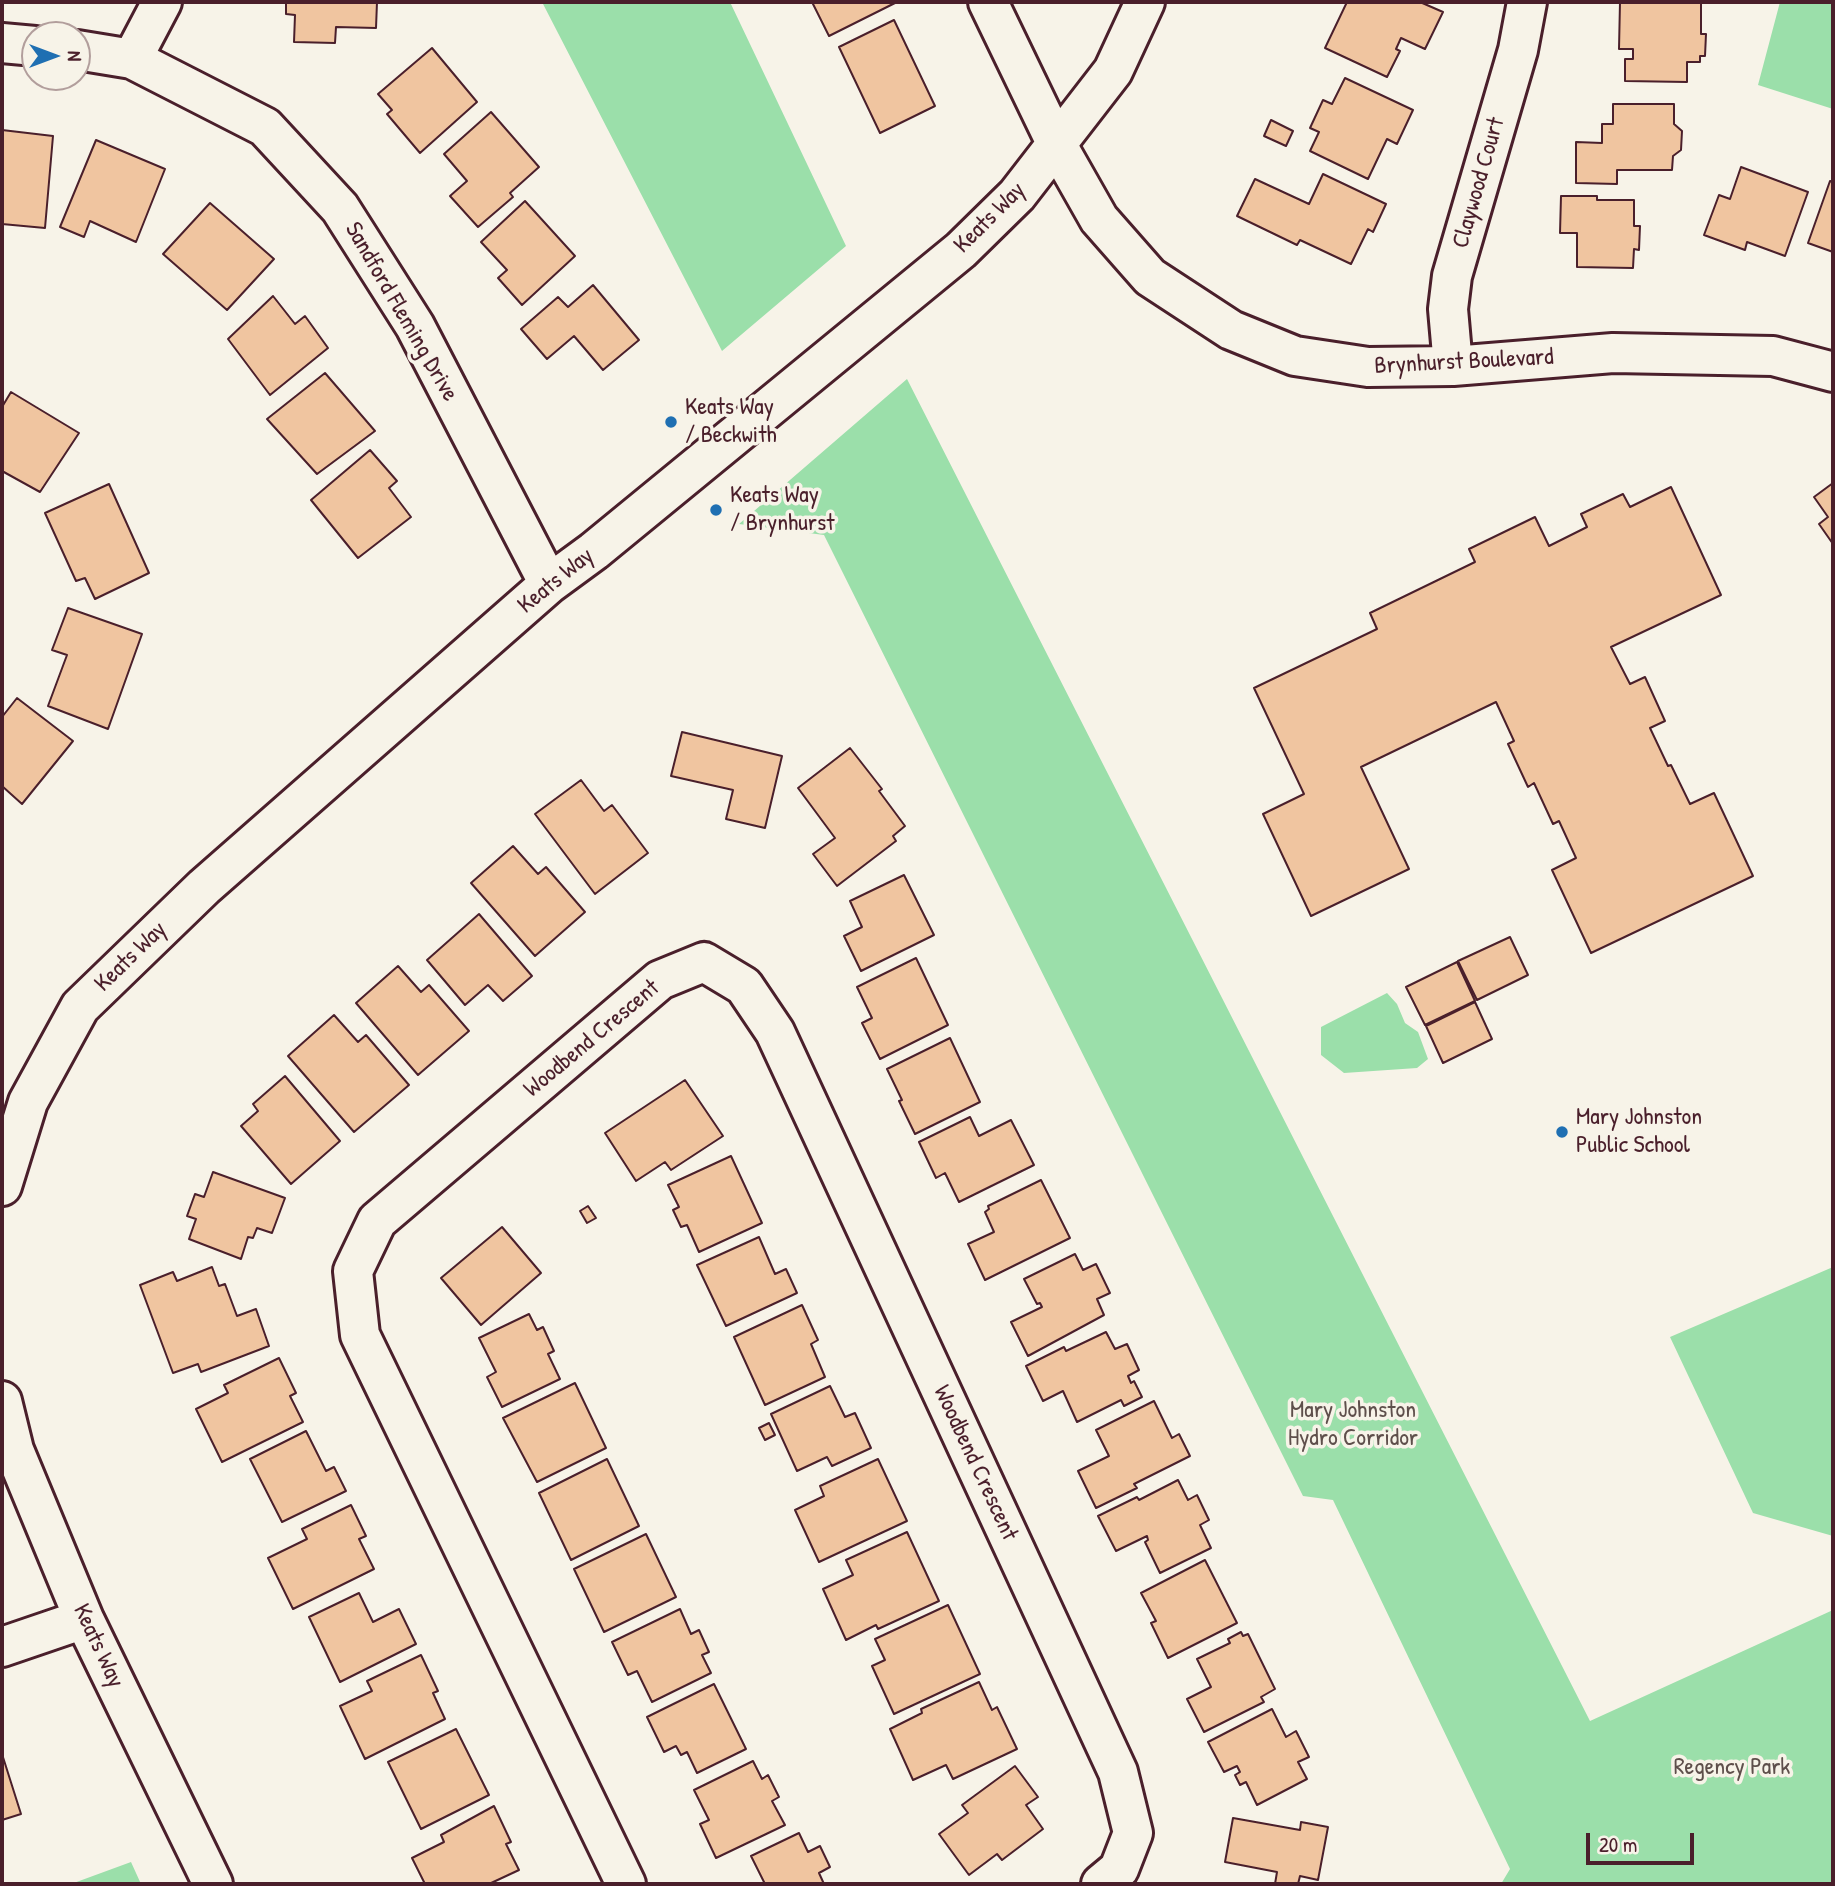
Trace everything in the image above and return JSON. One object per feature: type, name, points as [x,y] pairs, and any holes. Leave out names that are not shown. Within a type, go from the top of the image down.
[{"type":"street","points":[[132,59],[162,2]]},
{"type":"street","name":"Brynhurst Boulevard","points":[[988,2],[1057,145],[1099,219],[1150,277],[1231,330],[1295,356],[1368,367],[1453,366],[1613,353],[1773,356],[1833,372]]},
{"type":"street","name":"Keats Way","points":[[2,1186],[28,1102],[80,1007],[204,887],[549,584],[594,551],[961,250],[1017,195],[1113,71],[1145,2]]},
{"type":"street","name":"Claywood Court","points":[[1453,366],[1448,309],[1452,276],[1518,50],[1527,2]]},
{"type":"street","points":[[2,43],[21,45]]},
{"type":"street","name":"Sandford Fleming Drive","points":[[91,52],[132,59],[265,127],[340,208],[415,326],[549,584]]},
{"type":"street","name":"Woodbend Crescent","points":[[626,1884],[360,1335],[353,1271],[377,1221],[660,980],[704,962],[744,986],[775,1032],[1118,1772],[1133,1833],[1119,1869],[1101,1884]]},
{"type":"street","name":"Keats Way","points":[[2,1401],[15,1450],[84,1619],[213,1884]]},
{"type":"street","points":[[2,1647],[84,1619]]},
{"type":"green space","points":[[542,2],[730,2],[846,246],[722,351]]},
{"type":"green space","points":[[1780,2],[1833,2],[1833,109],[1758,85]]},
{"type":"green space","name":"Mary Johnston Hydro Corridor","points":[[907,379],[1590,1721],[1833,1610],[1833,1884],[1501,1884],[1510,1869],[1333,1500],[1303,1496],[824,535],[739,524]]},
{"type":"green space","points":[[1387,993],[1397,1004],[1405,1023],[1418,1032],[1428,1059],[1417,1068],[1344,1073],[1321,1055],[1321,1027]]},
{"type":"green space","points":[[1833,1267],[1833,1536],[1753,1513],[1670,1337]]},
{"type":"green space","points":[[131,1862],[141,1884],[71,1884]]},
{"type":"building","points":[[263,2],[377,2],[376,28],[336,27],[335,43],[294,42],[295,15],[286,14],[286,3]]},
{"type":"building","points":[[812,2],[897,2],[829,36]]},
{"type":"building","points":[[1347,2],[1420,2],[1443,12],[1425,49],[1401,38],[1396,49],[1400,51],[1387,77],[1325,48]]},
{"type":"building","points":[[1620,2],[1701,2],[1701,34],[1706,34],[1705,56],[1700,56],[1700,62],[1687,62],[1687,82],[1625,81],[1625,59],[1633,59],[1633,49],[1619,49]]},
{"type":"building","points":[[894,20],[935,106],[880,133],[839,47]]},
{"type":"building","points":[[432,48],[477,102],[420,153],[387,114],[392,110],[378,94]]},
{"type":"building","points":[[1345,78],[1413,110],[1397,144],[1387,139],[1368,179],[1310,151],[1319,132],[1310,128],[1323,100],[1332,104]]},
{"type":"building","points":[[1613,104],[1674,104],[1674,124],[1682,131],[1681,150],[1673,156],[1672,170],[1617,170],[1617,184],[1576,183],[1576,142],[1602,143],[1602,124],[1613,124]]},
{"type":"building","points":[[491,112],[539,167],[510,193],[513,197],[478,227],[450,196],[467,181],[444,154]]},
{"type":"building","points":[[1271,120],[1293,131],[1286,146],[1264,136]]},
{"type":"building","points":[[2,130],[53,136],[45,228],[2,224]]},
{"type":"building","points":[[96,140],[165,169],[136,242],[90,221],[84,237],[60,227]]},
{"type":"building","points":[[1741,167],[1808,192],[1785,256],[1747,242],[1745,250],[1704,235],[1719,195],[1730,199]]},
{"type":"building","points":[[1323,174],[1386,204],[1373,232],[1368,229],[1351,264],[1300,240],[1297,245],[1237,216],[1255,179],[1309,204]]},
{"type":"building","points":[[1830,181],[1833,182],[1833,252],[1808,243]]},
{"type":"building","points":[[1561,196],[1634,200],[1634,226],[1640,226],[1639,250],[1634,249],[1633,268],[1577,267],[1577,233],[1560,233]]},
{"type":"building","points":[[525,201],[575,256],[522,305],[498,278],[507,270],[481,242]]},
{"type":"building","points":[[210,203],[274,259],[227,310],[163,254]]},
{"type":"building","points":[[593,285],[639,340],[603,370],[574,336],[547,359],[521,329],[558,297],[568,307]]},
{"type":"building","points":[[273,296],[295,324],[305,316],[328,348],[270,395],[228,339]]},
{"type":"building","points":[[325,373],[375,431],[317,474],[267,419]]},
{"type":"building","points":[[11,392],[79,433],[40,492],[2,471],[2,407]]},
{"type":"building","points":[[370,450],[397,481],[389,488],[411,517],[358,558],[311,500]]},
{"type":"building","points":[[1833,483],[1833,544],[1819,524],[1828,517],[1814,497]]},
{"type":"building","points":[[109,484],[149,573],[95,599],[85,578],[76,581],[45,513]]},
{"type":"building","points":[[1671,487],[1721,595],[1611,647],[1630,684],[1645,677],[1665,721],[1650,728],[1690,804],[1714,793],[1753,876],[1591,953],[1552,870],[1576,858],[1559,821],[1553,824],[1534,783],[1528,787],[1508,744],[1514,741],[1496,702],[1361,767],[1409,869],[1311,916],[1263,814],[1304,794],[1254,688],[1377,629],[1370,613],[1475,562],[1469,549],[1535,517],[1549,546],[1587,527],[1581,514],[1623,494],[1630,507]]},
{"type":"building","points":[[68,608],[142,634],[108,729],[48,706],[67,655],[52,650]]},
{"type":"building","points":[[17,698],[73,741],[22,804],[2,786],[2,717]]},
{"type":"building","points":[[682,732],[782,756],[765,828],[726,819],[733,790],[671,776]]},
{"type":"building","points":[[850,748],[882,789],[879,791],[905,826],[893,836],[896,841],[837,886],[813,854],[835,838],[798,788]]},
{"type":"building","points":[[581,780],[604,811],[612,805],[648,853],[595,894],[535,814]]},
{"type":"building","points":[[513,846],[538,874],[546,867],[585,912],[535,956],[471,883]]},
{"type":"building","points":[[904,875],[934,935],[861,971],[844,936],[862,927],[850,901]]},
{"type":"building","points":[[479,914],[532,976],[503,1001],[488,985],[465,1005],[427,960]]},
{"type":"building","points":[[1510,937],[1528,975],[1477,1000],[1458,961]]},
{"type":"building","points":[[916,958],[948,1025],[880,1059],[862,1023],[872,1018],[857,987]]},
{"type":"building","points":[[1457,962],[1475,1001],[1425,1025],[1406,987]]},
{"type":"building","points":[[398,966],[421,992],[429,985],[469,1031],[418,1075],[356,1003]]},
{"type":"building","points":[[1475,1002],[1492,1039],[1443,1063],[1426,1026]]},
{"type":"building","points":[[334,1015],[358,1042],[366,1035],[409,1085],[354,1132],[288,1056]]},
{"type":"building","points":[[950,1038],[980,1102],[915,1134],[887,1069]]},
{"type":"building","points":[[285,1076],[340,1141],[291,1184],[241,1126],[258,1111],[253,1104]]},
{"type":"building","points":[[685,1080],[723,1136],[671,1170],[665,1162],[636,1181],[605,1133]]},
{"type":"building","points":[[970,1117],[979,1136],[1011,1120],[1034,1165],[959,1202],[945,1173],[936,1178],[919,1142]]},
{"type":"building","points":[[731,1156],[762,1223],[699,1252],[687,1225],[681,1227],[673,1210],[679,1207],[668,1185]]},
{"type":"building","points":[[213,1172],[285,1198],[272,1233],[257,1228],[253,1238],[248,1237],[241,1259],[189,1239],[196,1219],[187,1216],[195,1194],[204,1197]]},
{"type":"building","points":[[1041,1180],[1070,1238],[985,1280],[968,1244],[994,1232],[985,1212],[989,1209],[988,1206]]},
{"type":"building","points":[[588,1206],[596,1218],[587,1223],[580,1211]]},
{"type":"building","points":[[502,1227],[541,1273],[481,1325],[441,1278]]},
{"type":"building","points":[[759,1237],[775,1274],[786,1269],[797,1293],[726,1326],[697,1265]]},
{"type":"building","points":[[1075,1254],[1083,1270],[1096,1264],[1110,1293],[1097,1299],[1104,1315],[1028,1356],[1011,1322],[1042,1307],[1040,1303],[1037,1304],[1024,1279]]},
{"type":"building","points":[[212,1267],[219,1286],[225,1284],[237,1316],[256,1309],[269,1346],[201,1372],[198,1364],[173,1373],[140,1285],[173,1272],[177,1281]]},
{"type":"building","points":[[802,1305],[818,1340],[811,1344],[825,1377],[765,1405],[734,1337]]},
{"type":"building","points":[[529,1314],[537,1330],[543,1327],[554,1351],[548,1354],[560,1379],[502,1407],[487,1377],[496,1372],[479,1338]]},
{"type":"building","points":[[1106,1332],[1115,1349],[1127,1344],[1139,1370],[1128,1376],[1131,1383],[1134,1381],[1142,1397],[1124,1406],[1121,1400],[1077,1422],[1063,1391],[1043,1401],[1026,1366],[1064,1347],[1066,1351]]},
{"type":"building","points":[[279,1358],[296,1393],[290,1396],[303,1422],[222,1462],[196,1409],[228,1393],[224,1385]]},
{"type":"building","points":[[575,1383],[606,1448],[537,1482],[503,1418]]},
{"type":"building","points":[[830,1386],[845,1417],[855,1413],[871,1448],[832,1466],[827,1457],[797,1471],[771,1414]]},
{"type":"building","points":[[1154,1401],[1172,1438],[1179,1434],[1190,1456],[1134,1484],[1137,1488],[1096,1508],[1078,1471],[1109,1456],[1096,1430]]},
{"type":"building","points":[[769,1423],[775,1435],[765,1440],[759,1428]]},
{"type":"building","points":[[306,1431],[326,1471],[334,1467],[346,1491],[282,1522],[250,1459]]},
{"type":"building","points":[[607,1459],[639,1526],[571,1560],[539,1493]]},
{"type":"building","points":[[878,1459],[907,1521],[819,1562],[795,1510],[824,1496],[820,1486]]},
{"type":"building","points":[[1178,1480],[1188,1500],[1197,1495],[1209,1520],[1200,1525],[1211,1548],[1160,1573],[1145,1542],[1148,1540],[1147,1536],[1116,1551],[1098,1516],[1137,1497],[1139,1500]]},
{"type":"building","points":[[351,1505],[366,1536],[359,1539],[374,1569],[293,1609],[268,1558],[307,1539],[302,1529]]},
{"type":"building","points":[[907,1532],[939,1601],[878,1629],[876,1625],[846,1640],[823,1589],[853,1575],[846,1560]]},
{"type":"building","points":[[646,1534],[676,1597],[604,1632],[574,1569]]},
{"type":"building","points":[[1205,1560],[1237,1623],[1168,1658],[1151,1623],[1156,1621],[1141,1593]]},
{"type":"building","points":[[359,1593],[373,1622],[399,1609],[416,1644],[340,1682],[309,1617]]},
{"type":"building","points":[[948,1605],[980,1674],[894,1714],[872,1666],[885,1660],[875,1639]]},
{"type":"building","points":[[680,1609],[691,1634],[699,1630],[709,1652],[702,1655],[711,1673],[652,1702],[637,1671],[628,1675],[612,1642]]},
{"type":"building","points":[[1241,1632],[1243,1636],[1248,1634],[1275,1689],[1261,1697],[1264,1702],[1204,1732],[1187,1699],[1211,1687],[1197,1659],[1230,1643],[1228,1639]]},
{"type":"building","points":[[421,1655],[438,1691],[433,1693],[445,1719],[365,1759],[340,1706],[372,1691],[367,1681]]},
{"type":"building","points":[[979,1682],[992,1710],[997,1707],[1017,1749],[953,1779],[946,1765],[913,1780],[890,1729],[922,1713],[921,1709]]},
{"type":"building","points":[[714,1684],[746,1749],[697,1773],[687,1752],[681,1755],[676,1746],[664,1752],[647,1717]]},
{"type":"building","points":[[1272,1709],[1286,1737],[1296,1731],[1309,1757],[1298,1762],[1307,1779],[1257,1805],[1246,1782],[1240,1785],[1235,1775],[1240,1772],[1237,1766],[1224,1772],[1208,1742]]},
{"type":"building","points":[[456,1729],[489,1795],[421,1829],[388,1762]]},
{"type":"building","points":[[2,1754],[21,1814],[2,1820]]},
{"type":"building","points":[[753,1761],[762,1779],[768,1775],[779,1797],[772,1801],[785,1825],[716,1858],[700,1824],[709,1820],[694,1790]]},
{"type":"building","points":[[1015,1766],[1038,1797],[1026,1805],[1043,1829],[1002,1860],[997,1854],[969,1875],[939,1834],[968,1813],[962,1805]]},
{"type":"building","points":[[494,1806],[511,1842],[506,1844],[519,1870],[489,1884],[425,1884],[412,1858],[444,1842],[441,1835]]},
{"type":"building","points":[[1233,1818],[1300,1830],[1301,1822],[1328,1827],[1318,1880],[1300,1876],[1298,1884],[1275,1884],[1277,1872],[1225,1862]]},
{"type":"building","points":[[799,1833],[808,1852],[820,1846],[830,1867],[819,1873],[824,1884],[765,1884],[751,1856]]},
{"type":"place","name":"Keats Way / Beckwith","points":[[671,422]]},
{"type":"place","name":"Keats Way / Brynhurst","points":[[716,510]]},
{"type":"place","name":"Mary Johnston Public School","points":[[1562,1132]]},
{"type":"park label","name":"Regency Park","points":[[1732,1768]]}]
